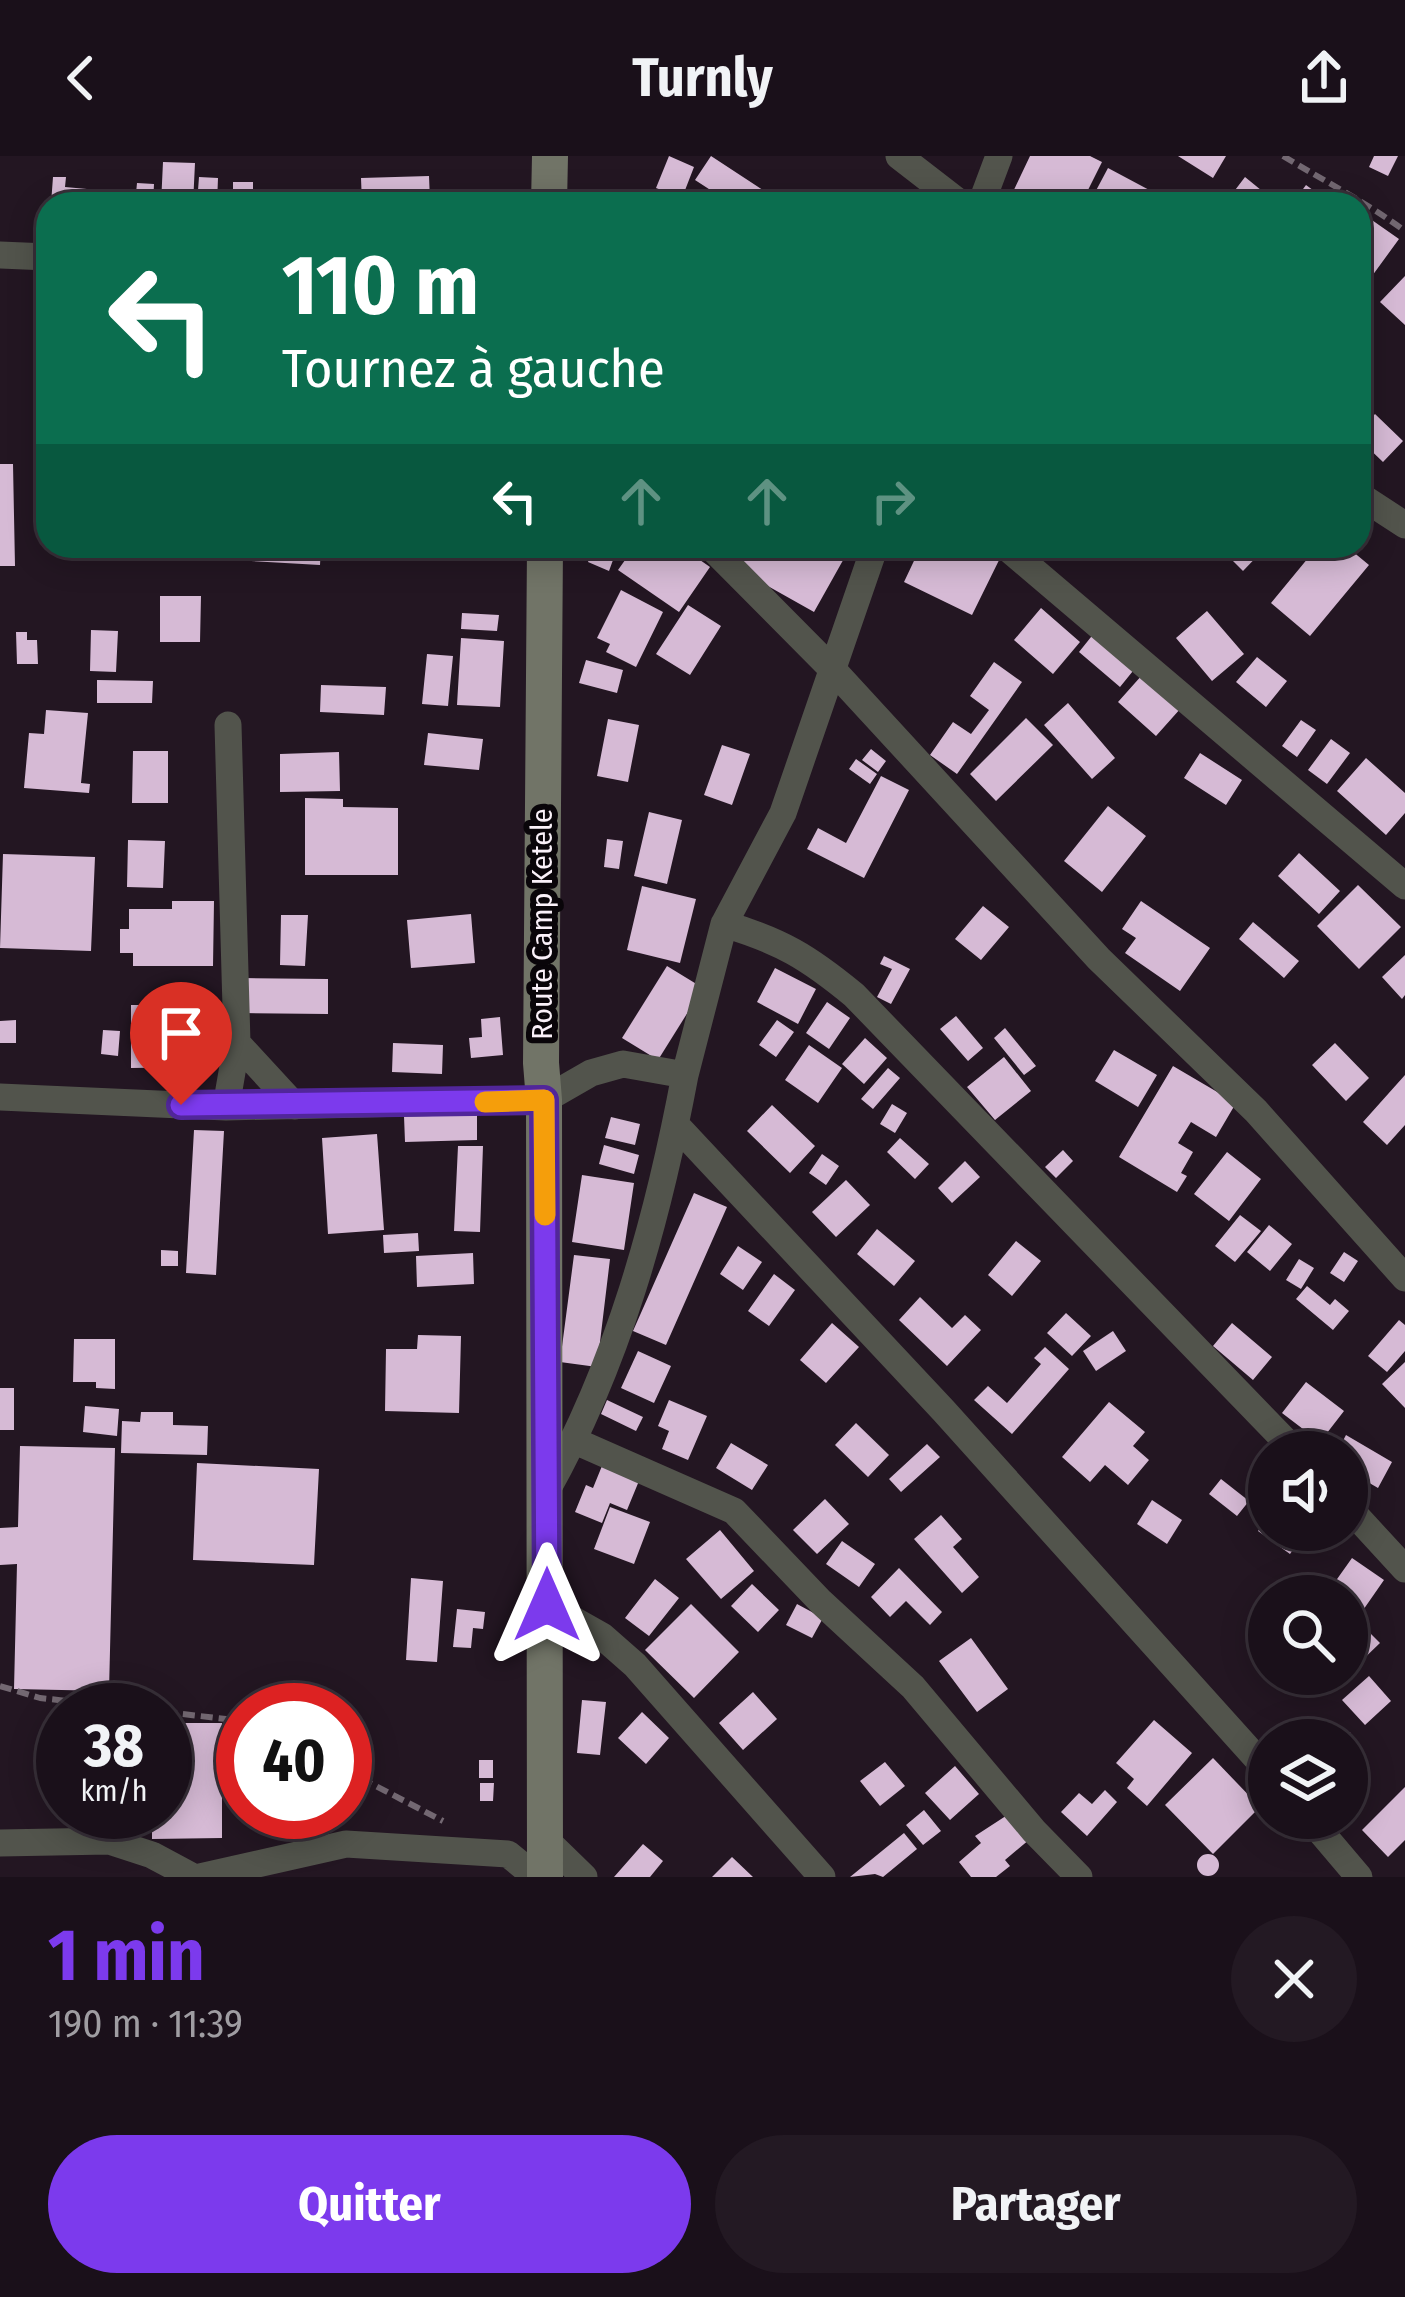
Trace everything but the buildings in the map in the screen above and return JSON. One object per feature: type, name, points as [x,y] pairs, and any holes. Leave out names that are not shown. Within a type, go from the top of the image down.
[{"type":"street","points":[[549,192],[550,156]]},
{"type":"street","points":[[899,156],[946,192]]},
{"type":"street","points":[[986,192],[999,156]]},
{"type":"street","points":[[0,255],[36,256]]},
{"type":"street","points":[[1371,503],[1405,525]]},
{"type":"street","name":"Route Camp Ketele","points":[[545,558],[541,1063],[546,1859]]},
{"type":"street","points":[[722,558],[834,671],[1099,959],[1256,1111],[1405,1278]]},
{"type":"street","points":[[546,1492],[575,1441],[635,1283],[724,924],[783,814],[871,558]]},
{"type":"street","points":[[1019,558],[1405,886]]},
{"type":"street","points":[[226,1107],[237,1043],[228,725]]},
{"type":"street","points":[[724,924],[776,940],[854,994],[1276,1431]]},
{"type":"street","points":[[237,1043],[295,1106]]},
{"type":"street","points":[[0,1099],[226,1107],[544,1100],[591,1073],[623,1064],[685,1075]]},
{"type":"street","points":[[676,1125],[943,1410],[1248,1749]]},
{"type":"street","points":[[575,1441],[734,1511],[821,1602],[913,1687],[1034,1831],[1079,1877]]},
{"type":"street","points":[[1368,1529],[1405,1569]]},
{"type":"street","points":[[547,1605],[602,1636],[635,1665],[822,1877]]},
{"type":"street","points":[[1327,1839],[1359,1877]]},
{"type":"street","points":[[0,1843],[109,1841],[196,1877],[346,1844],[508,1854],[536,1877]]},
{"type":"street","points":[[546,1859],[584,1877]]},
{"type":"path","points":[[1282,156],[1349,192]]},
{"type":"path","points":[[1371,206],[1405,231]]},
{"type":"path","points":[[0,1686],[36,1697]]},
{"type":"path","points":[[372,1784],[447,1822]]},
{"type":"slow traffic","points":[[485,1102],[544,1100],[545,1215]]},
{"type":"route","points":[[181,1105],[544,1100],[547,1605]]}]
